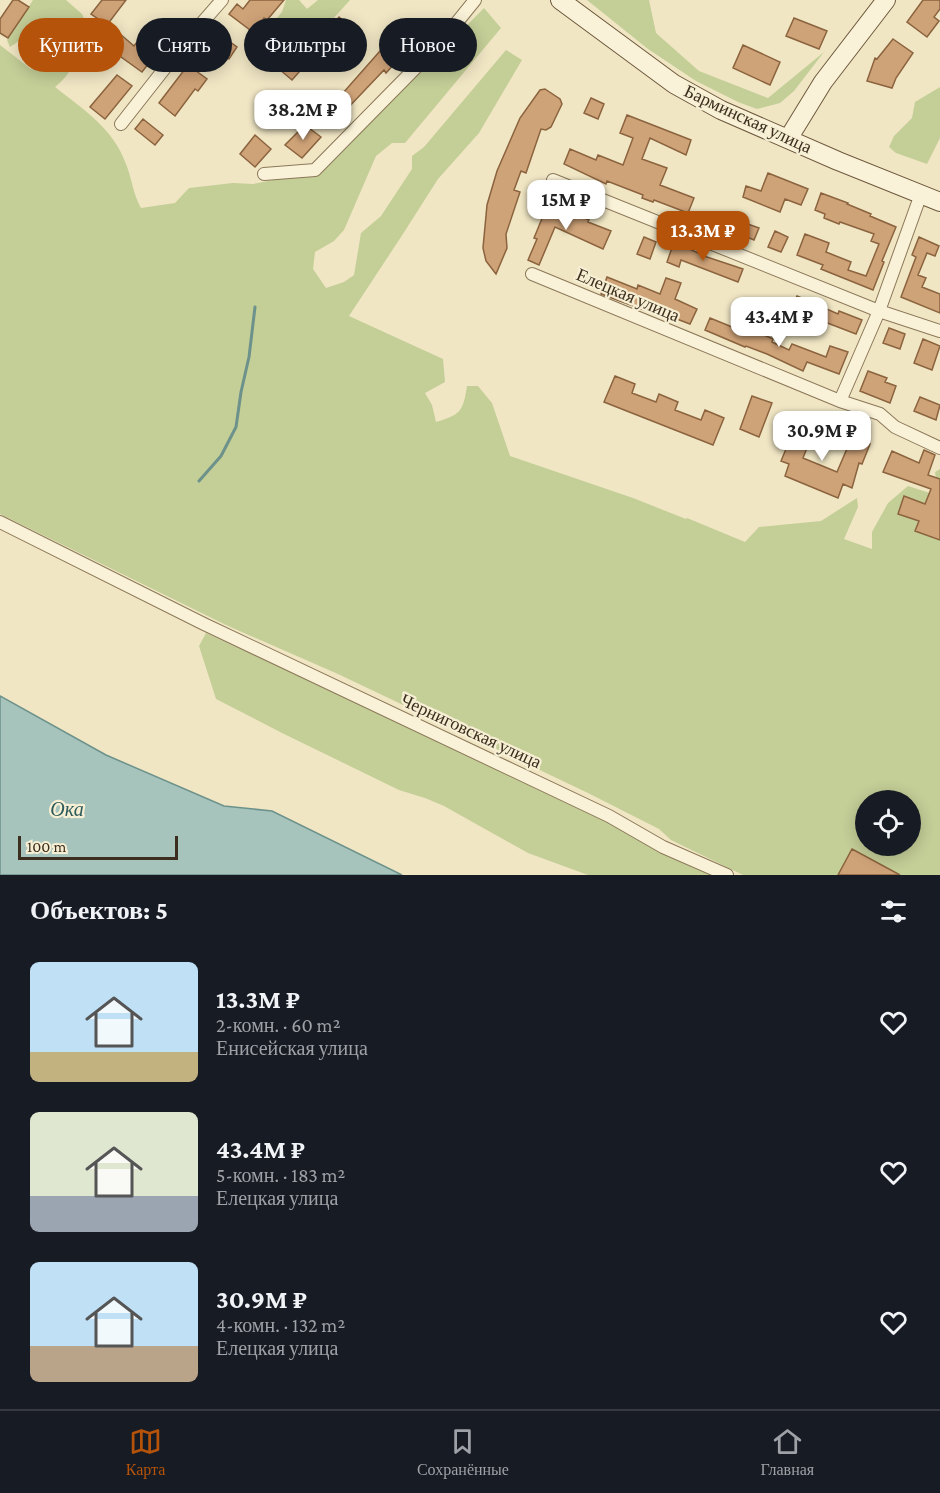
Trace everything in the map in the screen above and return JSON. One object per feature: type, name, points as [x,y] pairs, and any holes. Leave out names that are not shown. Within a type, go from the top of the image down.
[{"type":"main road","name":"Барминская улица","points":[[560,0],[674,84],[721,110],[940,202]]},
{"type":"main road","points":[[788,139],[823,82],[886,0]]},
{"type":"street","points":[[264,174],[315,170],[433,50],[476,0]]},
{"type":"street","points":[[122,124],[220,1]]},
{"type":"street","points":[[553,180],[879,311],[940,331]]},
{"type":"street","points":[[840,401],[879,311],[921,194]]},
{"type":"street","name":"Елецкая улица","points":[[531,274],[840,401],[880,414],[896,427],[940,448]]},
{"type":"street","name":"Черниговская улица","points":[[1,523],[199,622],[609,816],[663,846],[727,875]]},
{"type":"green space","points":[[33,0],[66,0],[84,18],[21,18]]},
{"type":"green space","points":[[286,0],[299,0],[307,9],[318,0],[350,0],[334,18],[277,18],[282,12]]},
{"type":"green space","points":[[587,0],[649,0],[656,33],[699,71],[768,98],[824,52],[794,91],[780,103],[757,109],[696,81],[648,49]]},
{"type":"green space","points":[[484,8],[501,28],[477,57],[477,18],[474,18]]},
{"type":"green space","points":[[18,23],[18,42],[10,47],[7,40]]},
{"type":"green space","points":[[0,45],[18,59],[18,72],[69,72],[55,87],[87,112],[113,140],[126,164],[141,208],[175,203],[189,188],[233,183],[253,184],[294,176],[319,175],[421,72],[464,72],[405,143],[392,143],[376,156],[344,230],[334,241],[315,252],[313,269],[326,288],[344,282],[354,275],[361,233],[381,216],[412,169],[412,156],[424,147],[506,50],[522,60],[479,133],[438,179],[349,316],[443,359],[445,382],[425,393],[432,405],[436,422],[459,411],[464,402],[467,386],[478,386],[492,403],[510,456],[633,498],[745,542],[759,527],[821,521],[857,498],[858,507],[844,539],[872,549],[872,532],[888,503],[908,486],[939,496],[935,472],[940,469],[940,875],[743,875],[671,840],[659,829],[588,793],[338,674],[226,625],[0,514]]},
{"type":"green space","points":[[940,87],[940,138],[927,164],[896,153],[889,147],[894,136],[912,118],[915,102]]},
{"type":"green space","points":[[206,633],[502,769],[714,875],[588,875],[528,853],[444,806],[399,790],[216,699],[199,646]]},
{"type":"water","name":"Ока","points":[[0,696],[106,755],[224,806],[272,811],[402,875],[0,875]]},
{"type":"building","points":[[13,0],[18,0],[29,7],[22,18],[18,18],[18,23],[8,38],[0,33],[0,19]]},
{"type":"building","points":[[102,0],[126,0],[112,18],[97,18],[91,14]]},
{"type":"building","points":[[250,0],[284,0],[269,18],[244,18],[244,25],[229,14],[237,4],[243,9]]},
{"type":"building","points":[[923,0],[940,0],[940,9],[934,17],[939,21],[927,37],[907,22]]},
{"type":"building","points":[[794,18],[827,31],[819,49],[786,36]]},
{"type":"building","points":[[124,37],[134,46],[136,43],[136,68],[124,59]]},
{"type":"building","points":[[893,39],[913,53],[892,88],[867,81],[875,58],[877,59]]},
{"type":"building","points":[[232,43],[237,47],[232,54]]},
{"type":"building","points":[[743,45],[780,62],[770,85],[733,68]]},
{"type":"building","points":[[379,52],[379,72],[382,72],[345,111],[333,99],[341,91],[343,93],[362,72],[367,72],[367,66]]},
{"type":"building","points":[[183,72],[198,72],[207,79],[198,91],[195,89],[175,116],[159,103]]},
{"type":"building","points":[[283,72],[299,72],[292,80]]},
{"type":"building","points":[[117,75],[132,86],[105,119],[90,107]]},
{"type":"building","points":[[545,89],[560,99],[562,104],[551,127],[546,130],[541,129],[526,173],[521,171],[514,190],[520,192],[506,234],[507,248],[496,274],[486,261],[483,248],[487,205],[497,171],[520,118],[540,90]]},
{"type":"building","points":[[285,91],[299,101],[288,117],[274,108]]},
{"type":"building","points":[[591,98],[604,104],[598,119],[584,113]]},
{"type":"building","points":[[627,115],[691,140],[686,155],[650,138],[642,159],[667,168],[660,185],[694,198],[688,213],[654,200],[653,202],[642,198],[643,195],[607,181],[606,184],[564,164],[570,149],[596,160],[598,155],[623,165],[633,138],[620,133]]},
{"type":"building","points":[[143,119],[163,135],[155,145],[135,129]]},
{"type":"building","points":[[305,125],[321,137],[302,158],[285,145]]},
{"type":"building","points":[[255,135],[271,149],[255,167],[240,154]]},
{"type":"building","points":[[768,173],[808,189],[801,205],[785,199],[780,212],[743,197],[746,186],[761,191]]},
{"type":"building","points":[[821,193],[848,203],[896,227],[873,290],[821,269],[823,265],[797,255],[805,234],[829,243],[826,252],[851,262],[848,270],[866,276],[879,244],[871,241],[874,234],[824,218],[825,214],[815,210]]},
{"type":"building","points":[[548,204],[611,231],[603,249],[555,227],[539,265],[528,260]]},
{"type":"building","points":[[725,216],[759,228],[754,240],[721,226]]},
{"type":"building","points":[[775,231],[788,237],[781,252],[768,247]]},
{"type":"building","points":[[644,237],[656,242],[650,259],[637,254]]},
{"type":"building","points":[[919,237],[939,246],[935,256],[927,253],[918,275],[926,278],[922,287],[940,294],[940,313],[901,297],[916,257],[912,255]]},
{"type":"building","points":[[674,242],[707,257],[743,269],[738,282],[681,260],[679,267],[667,262]]},
{"type":"building","points":[[607,277],[637,289],[638,285],[660,294],[666,278],[681,283],[675,299],[697,309],[690,324],[645,307],[644,310],[601,294]]},
{"type":"building","points":[[797,296],[838,314],[839,311],[862,320],[856,334],[791,309]]},
{"type":"building","points":[[710,318],[737,329],[739,324],[773,339],[772,342],[789,350],[792,344],[826,357],[830,346],[848,352],[839,374],[807,362],[803,371],[705,330]]},
{"type":"building","points":[[889,328],[905,334],[900,349],[883,343]]},
{"type":"building","points":[[923,339],[940,346],[932,370],[914,363]]},
{"type":"building","points":[[868,371],[887,378],[885,382],[896,386],[890,403],[860,391]]},
{"type":"building","points":[[615,376],[635,384],[632,393],[656,402],[659,394],[678,402],[675,410],[701,420],[705,410],[724,418],[713,445],[604,402]]},
{"type":"building","points":[[752,396],[772,403],[759,437],[740,429]]},
{"type":"building","points":[[920,397],[940,405],[936,420],[914,411]]},
{"type":"building","points":[[799,418],[816,425],[803,458],[837,472],[852,437],[870,444],[862,464],[859,463],[852,488],[843,484],[838,498],[785,476],[789,464],[781,461]]},
{"type":"building","points":[[924,450],[935,455],[928,475],[940,479],[940,540],[915,531],[919,521],[898,514],[904,496],[925,504],[931,489],[883,472],[892,451],[919,463]]},
{"type":"building","points":[[852,849],[855,851],[855,856],[865,856],[900,875],[838,875]]},
{"type":"waterway","points":[[199,481],[221,456],[236,427],[249,357],[255,307]]}]
